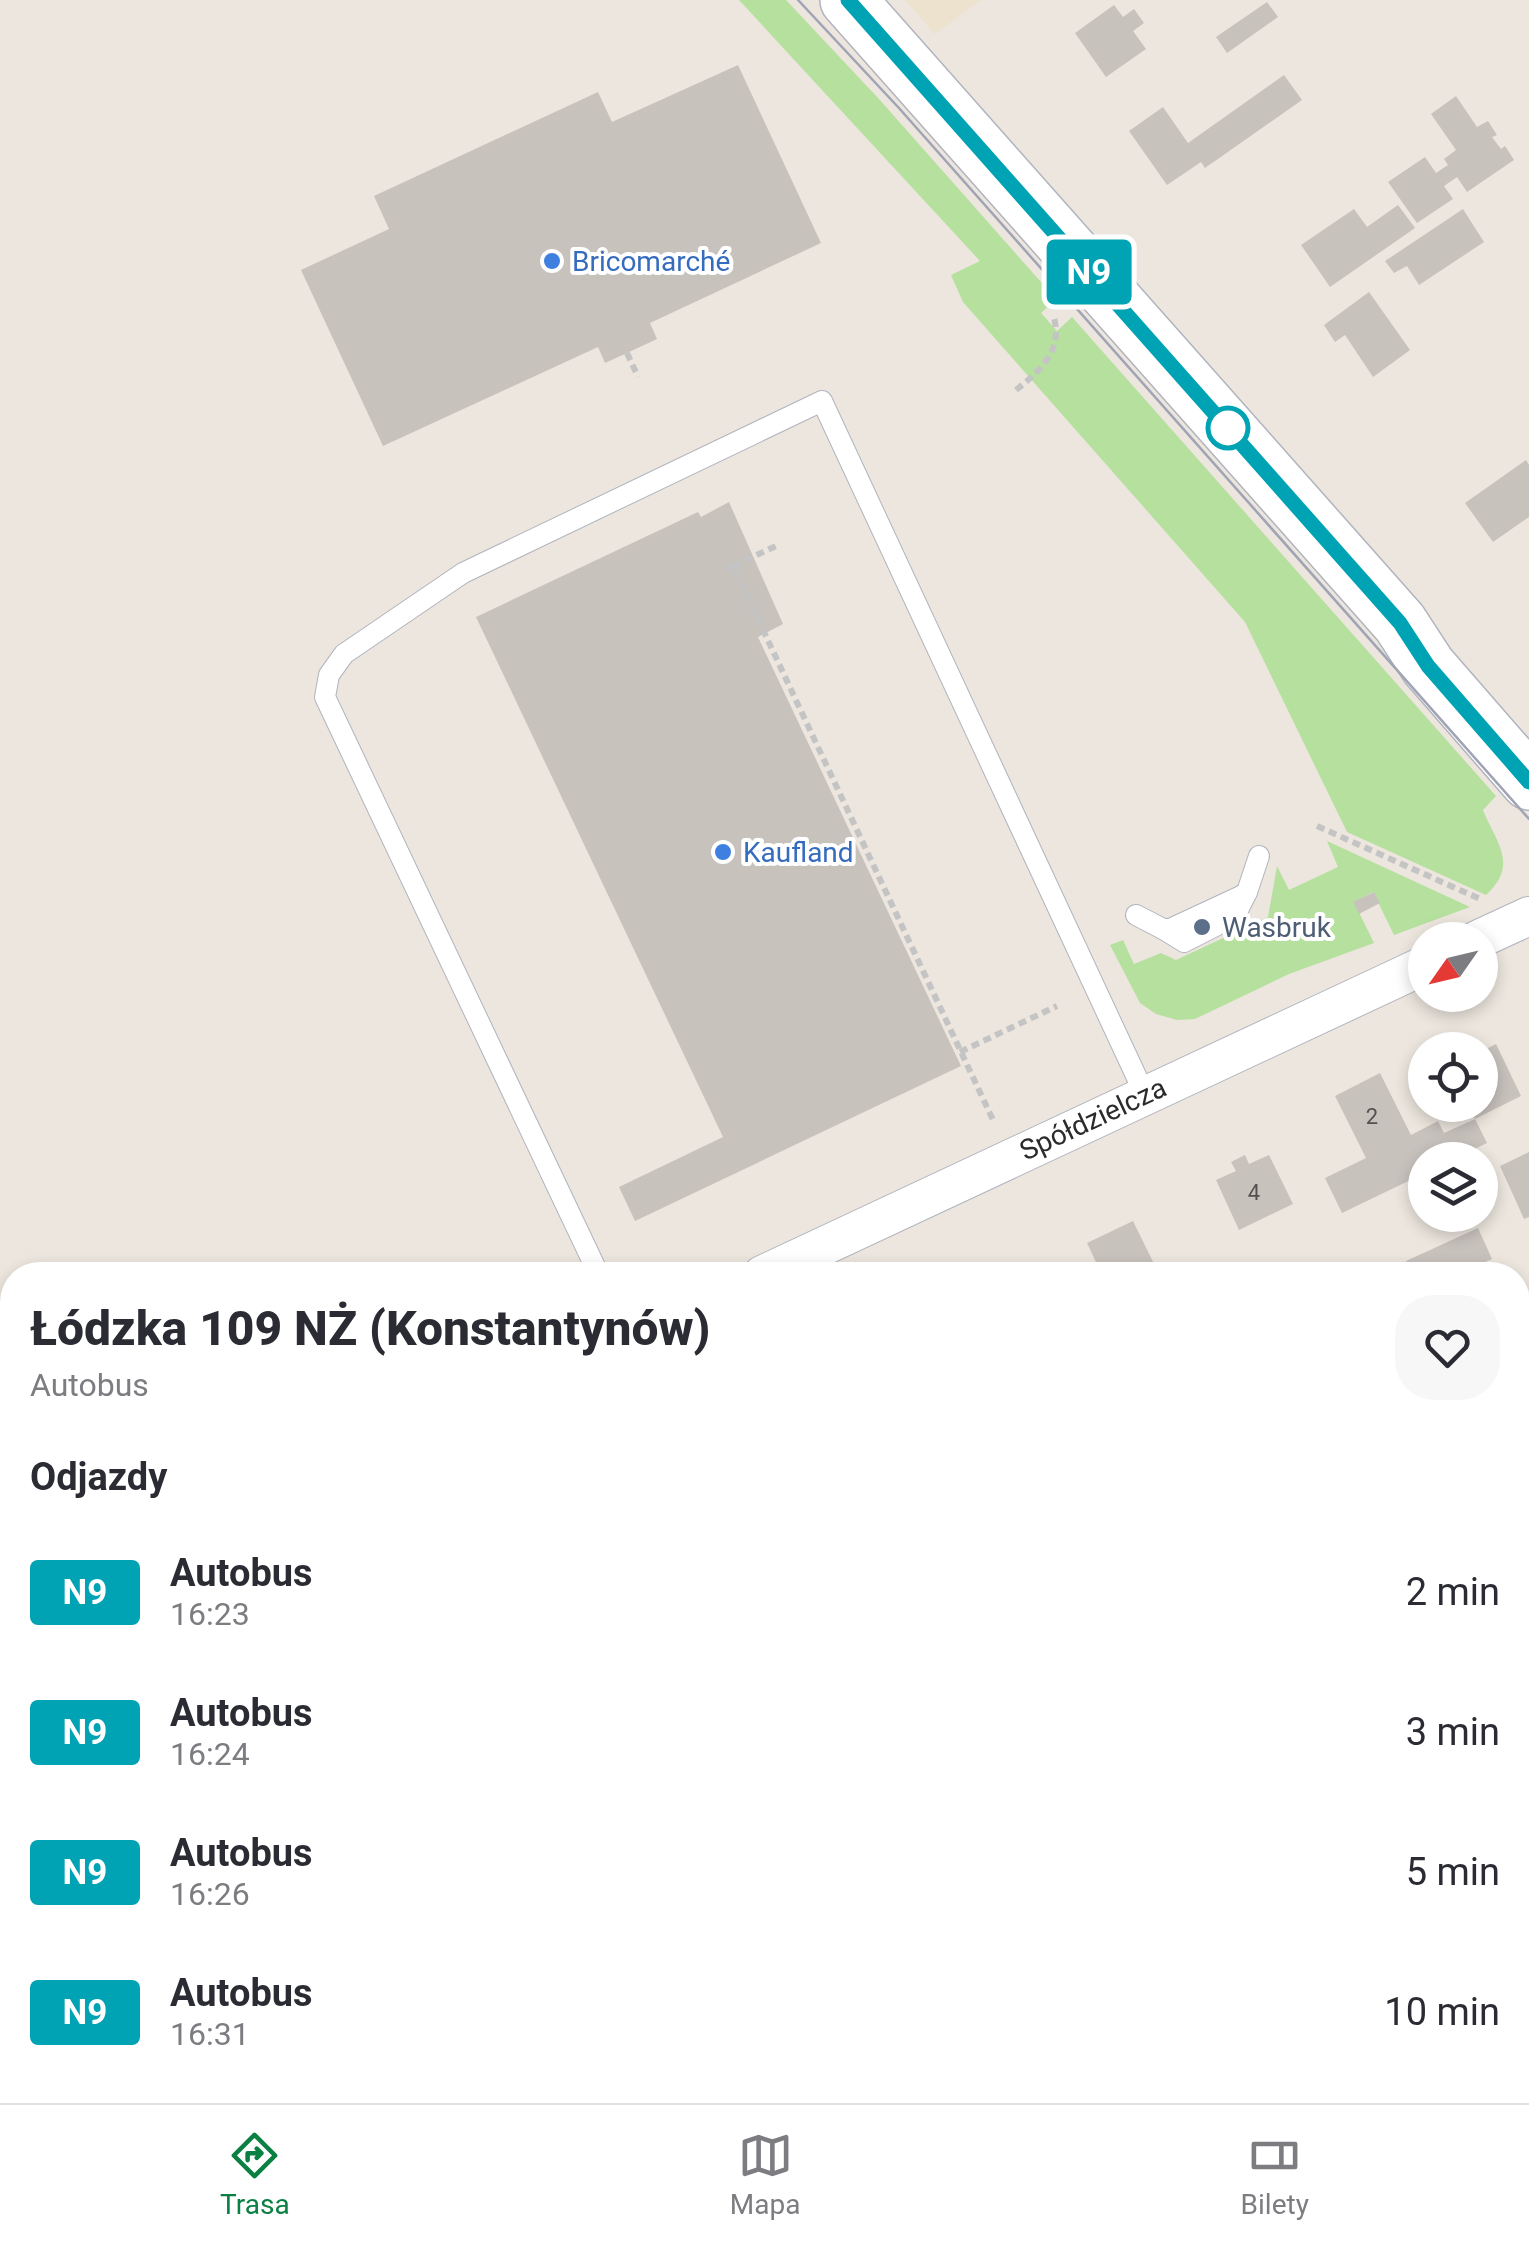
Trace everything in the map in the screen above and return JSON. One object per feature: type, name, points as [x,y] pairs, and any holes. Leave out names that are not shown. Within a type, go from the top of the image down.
[{"type":"main road","points":[[848,0],[1400,623],[1428,666],[1529,782]]},
{"type":"main road","points":[[1400,623],[1441,651],[1529,733]]},
{"type":"street","points":[[1498,931],[1529,916]]},
{"type":"street","name":"Spółdzielcza","points":[[790,1262],[1408,973]]},
{"type":"lane","points":[[593,1262],[324,697],[329,675],[344,654],[463,573],[822,401],[1145,1094]]},
{"type":"lane","points":[[1136,915],[1170,929],[1247,892],[1259,856]]},
{"type":"path","points":[[1016,390],[1047,362],[1055,345],[1054,318]]},
{"type":"path","points":[[627,353],[638,377]]},
{"type":"path","points":[[776,546],[729,568],[992,1120]]},
{"type":"path","points":[[1317,826],[1488,903]]},
{"type":"path","points":[[960,1052],[1057,1006]]},
{"type":"shaded area","points":[[905,0],[981,0],[935,34]]},
{"type":"green space","points":[[739,0],[786,0],[1056,299],[1041,313],[1057,331],[1072,317],[1496,796],[1483,810],[1502,852],[1502,873],[1486,895],[1347,832],[1245,622],[963,302],[951,275],[980,261]]},
{"type":"green space","points":[[1327,841],[1470,907],[1429,922],[1408,922],[1408,930],[1394,935],[1373,892],[1354,902],[1374,943],[1289,974],[1195,1019],[1177,1020],[1156,1014],[1140,1003],[1110,945],[1123,940],[1134,964],[1161,953],[1176,960],[1268,917],[1277,866],[1289,890],[1338,867]]},
{"type":"building","points":[[1267,2],[1278,17],[1227,53],[1216,37]]},
{"type":"building","points":[[1114,5],[1123,17],[1134,9],[1144,23],[1133,31],[1146,49],[1106,77],[1075,33]]},
{"type":"building","name":"Bricomarché","points":[[738,65],[821,243],[650,323],[657,339],[627,353],[605,363],[598,347],[383,446],[301,270],[389,229],[374,196],[598,92],[612,122]]},
{"type":"building","points":[[1284,75],[1302,100],[1205,168],[1201,162],[1167,185],[1129,131],[1163,107],[1188,143]]},
{"type":"building","points":[[1456,96],[1477,127],[1488,121],[1497,135],[1492,137],[1501,149],[1505,146],[1514,160],[1467,192],[1457,177],[1444,186],[1453,199],[1417,223],[1388,182],[1425,157],[1436,173],[1448,165],[1444,159],[1456,150],[1431,114]]},
{"type":"building","points":[[1398,205],[1415,228],[1330,287],[1301,245],[1354,209],[1367,227]]},
{"type":"building","points":[[1463,209],[1484,242],[1419,285],[1407,266],[1394,273],[1385,261]]},
{"type":"building","points":[[1369,292],[1410,350],[1373,377],[1345,335],[1335,342],[1324,325]]},
{"type":"building","points":[[1526,460],[1529,517],[1493,542],[1465,503]]},
{"type":"building","name":"Kaufland","points":[[729,502],[783,624],[758,637],[961,1066],[635,1221],[619,1187],[723,1137],[476,617],[698,512],[701,517]]},
{"type":"building","points":[[1374,892],[1380,903],[1359,914],[1353,902]]},
{"type":"building","points":[[1498,1048],[1521,1096],[1498,1108]]},
{"type":"building","points":[[1380,1073],[1411,1135],[1436,1122],[1444,1133],[1476,1122],[1486,1142],[1408,1142],[1408,1181],[1342,1213],[1325,1178],[1366,1158],[1335,1096]]},
{"type":"building","points":[[1529,1152],[1529,1217],[1524,1219],[1500,1166]]},
{"type":"building","points":[[1245,1155],[1249,1164],[1269,1155],[1293,1204],[1239,1230],[1216,1180],[1236,1171],[1231,1162]]},
{"type":"building","points":[[1133,1221],[1153,1262],[1096,1262],[1087,1243]]},
{"type":"building","points":[[1469,1232],[1480,1232],[1492,1259],[1485,1262],[1406,1262]]},
{"type":"tram line","points":[[798,0],[898,107],[1529,819]]},
{"type":"bus line","name":"N9","points":[[848,0],[1400,623],[1428,666],[1529,782]]},
{"type":"place","name":"Bricomarché","points":[[552,261]]},
{"type":"place","name":"Kaufland","points":[[723,852]]},
{"type":"place","name":"Wasbruk","points":[[1202,927]]}]
